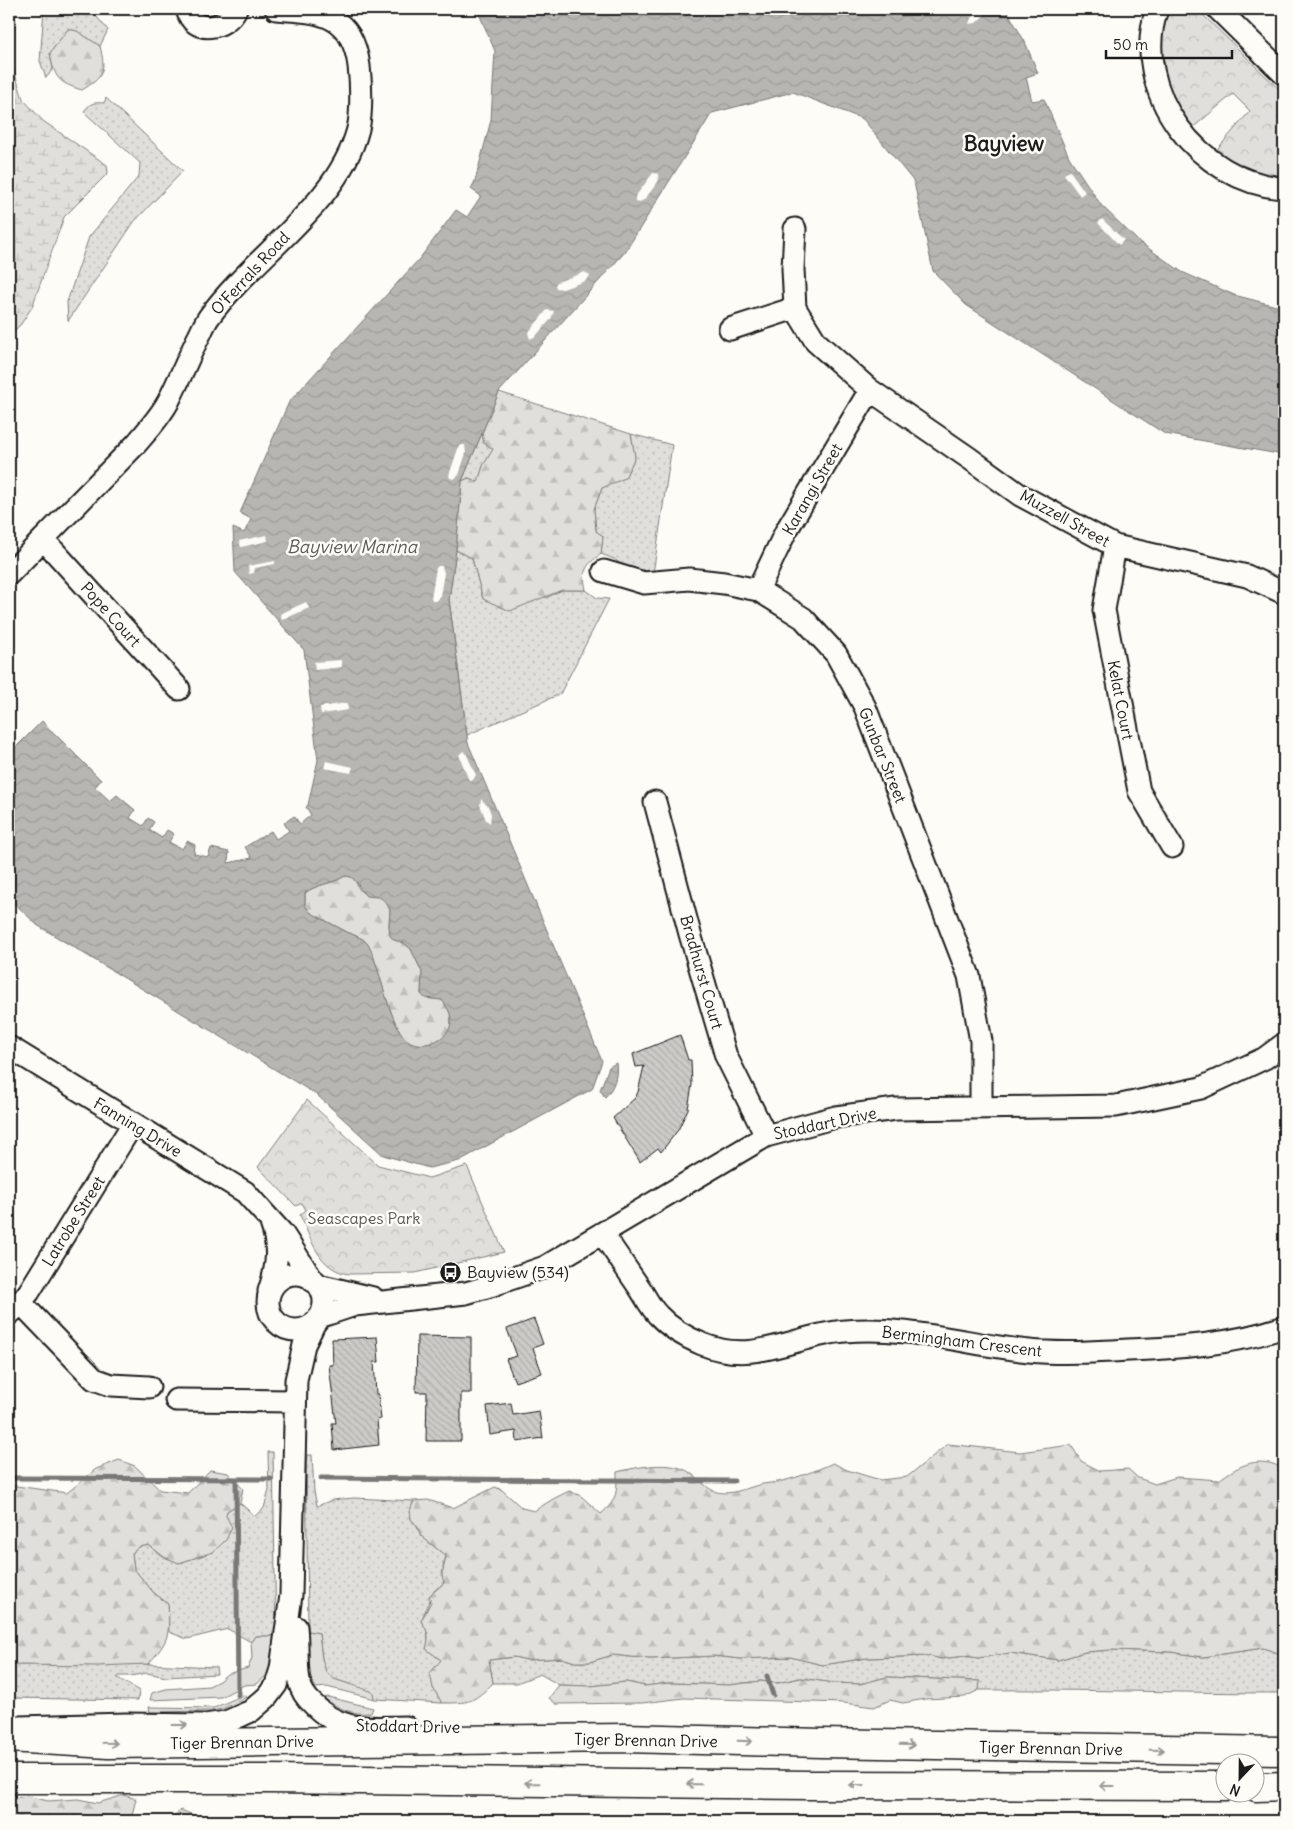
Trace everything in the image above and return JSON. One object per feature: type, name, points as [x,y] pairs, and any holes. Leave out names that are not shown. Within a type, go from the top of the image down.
[{"type":"main road","name":"Tiger Brennan Drive","points":[[9,1738],[108,1744],[624,1738],[851,1744],[1284,1751]]},
{"type":"main road","points":[[9,1779],[1216,1786]]},
{"type":"main road","points":[[1266,1787],[1284,1786]]},
{"type":"street","points":[[187,9],[193,22],[209,27],[226,21],[236,9]]},
{"type":"street","name":"O'Ferrals Road","points":[[9,574],[151,427],[167,403],[208,319],[231,288],[312,208],[330,185],[347,158],[358,129],[361,83],[358,59],[352,42],[339,23],[328,17],[313,12],[276,9]]},
{"type":"street","points":[[1157,9],[1150,42],[1153,69],[1163,102],[1178,128],[1198,151],[1224,170],[1250,181],[1284,188]]},
{"type":"street","points":[[1218,9],[1284,74]]},
{"type":"street","points":[[730,329],[795,308],[793,268],[795,229]]},
{"type":"street","name":"Muzzell Street","points":[[795,308],[816,342],[870,390],[1020,495],[1115,546],[1247,576],[1284,593]]},
{"type":"street","name":"Karangi Street","points":[[758,590],[786,531],[870,390]]},
{"type":"street","name":"Pope Court","points":[[43,539],[180,689]]},
{"type":"street","name":"Kelat Court","points":[[1115,546],[1104,610],[1139,791],[1172,847]]},
{"type":"street","name":"Gunbar Street","points":[[604,571],[644,583],[689,579],[724,583],[758,590],[803,618],[836,654],[865,707],[969,976],[981,1041],[981,1108]]},
{"type":"street","name":"Bradhurst Court","points":[[655,802],[690,934],[726,1056],[766,1136]]},
{"type":"street","name":"Stoddart Drive","points":[[9,1728],[126,1724],[205,1725],[226,1722],[246,1714],[262,1703],[276,1685],[284,1651],[291,1595],[295,1401],[299,1364],[306,1340],[317,1319],[355,1305],[466,1293],[545,1266],[766,1136],[836,1117],[896,1109],[1116,1106],[1202,1088],[1265,1058],[1284,1044]]},
{"type":"street","name":"Fanning Drive","points":[[9,1047],[132,1125],[233,1184],[253,1199],[294,1248],[316,1283]]},
{"type":"street","name":"Latrobe Street","points":[[15,1308],[53,1255],[132,1125]]},
{"type":"street","name":"Fanning Drive","points":[[263,1210],[273,1230],[277,1252],[276,1270],[269,1293]]},
{"type":"street","name":"Bermingham Crescent","points":[[602,1234],[658,1314],[680,1334],[704,1345],[730,1352],[762,1351],[845,1331],[891,1330],[1030,1351],[1083,1353],[1195,1345],[1267,1333],[1284,1327]]},
{"type":"street","points":[[290,1274],[303,1275],[316,1283],[322,1291],[324,1302],[317,1319],[306,1328],[292,1330],[274,1320],[268,1308],[269,1293],[276,1281],[290,1274]]},
{"type":"street","name":"Stoddart Drive","points":[[316,1283],[358,1296],[393,1300]]},
{"type":"street","points":[[15,1308],[94,1379],[111,1385],[149,1386]]},
{"type":"street","name":"Stoddart Drive","points":[[274,1320],[283,1337],[290,1360],[295,1401]]},
{"type":"street","points":[[176,1400],[295,1401]]},
{"type":"street","name":"Stoddart Drive","points":[[291,1595],[297,1642],[299,1683],[306,1698],[332,1721],[354,1727],[498,1727],[624,1738]]},
{"type":"green space","points":[[9,9],[16,9],[12,64],[23,99],[43,121],[107,165],[108,173],[64,217],[32,307],[21,324],[9,336]]},
{"type":"green space","points":[[44,9],[90,9],[108,30],[100,46],[77,31],[68,29],[50,53],[53,69],[46,78],[40,61]]},
{"type":"green space","points":[[1167,9],[1197,9],[1284,94],[1284,180],[1267,178],[1214,153],[1250,111],[1233,94],[1190,130],[1168,92],[1159,49]]},
{"type":"green space","points":[[68,29],[77,31],[100,46],[103,62],[102,72],[95,81],[82,90],[62,82],[53,68],[50,53]]},
{"type":"green space","points":[[106,98],[183,171],[134,222],[68,321],[67,302],[89,237],[139,176],[140,163],[84,112],[92,104],[104,103]]},
{"type":"green space","points":[[499,392],[631,434],[635,457],[625,478],[602,488],[594,509],[596,531],[603,536],[601,554],[586,569],[584,578],[586,590],[562,590],[510,611],[483,599],[472,558],[456,550],[462,481],[469,478],[478,482],[483,466],[493,449],[484,443],[482,433]]},
{"type":"green space","points":[[482,433],[484,443],[494,449],[483,466],[478,482],[469,478],[462,481]]},
{"type":"green space","points":[[631,434],[672,445],[653,574],[629,570],[614,559],[601,554],[603,536],[596,531],[594,509],[602,488],[625,478],[635,457]]},
{"type":"green space","points":[[456,550],[472,558],[483,599],[548,597],[562,590],[586,590],[597,598],[609,599],[560,694],[467,735],[449,599]]},
{"type":"green space","points":[[345,876],[353,878],[359,889],[365,894],[369,896],[377,895],[384,899],[390,908],[389,926],[394,940],[404,943],[411,949],[422,972],[421,994],[425,998],[442,1000],[449,1012],[450,1028],[441,1039],[426,1044],[418,1044],[405,1038],[400,1032],[392,1014],[373,954],[366,942],[309,912],[305,906],[305,893],[309,890]]},
{"type":"green space","name":"Seascapes Park","points":[[307,1100],[378,1165],[429,1178],[467,1166],[504,1252],[415,1273],[349,1274],[330,1266],[317,1252],[308,1234],[300,1215],[306,1210],[302,1203],[296,1206],[258,1167]]},
{"type":"green space","points":[[948,1444],[1020,1452],[1071,1445],[1081,1461],[1100,1471],[1128,1469],[1138,1478],[1155,1484],[1177,1477],[1219,1480],[1242,1466],[1258,1462],[1275,1465],[1284,1469],[1284,1654],[1263,1648],[1203,1657],[1171,1652],[1111,1650],[1085,1652],[1058,1660],[1010,1653],[978,1658],[965,1656],[941,1659],[930,1656],[867,1658],[823,1665],[790,1657],[741,1659],[714,1656],[650,1659],[613,1655],[589,1662],[575,1662],[562,1658],[527,1660],[514,1657],[489,1660],[493,1683],[480,1695],[465,1702],[442,1703],[433,1688],[430,1673],[441,1660],[426,1649],[428,1634],[421,1621],[431,1602],[429,1596],[444,1583],[442,1575],[446,1556],[421,1536],[417,1526],[411,1519],[410,1510],[414,1501],[428,1500],[453,1508],[495,1487],[502,1490],[522,1508],[534,1511],[569,1491],[581,1496],[601,1514],[615,1496],[617,1472],[634,1468],[663,1465],[681,1468],[714,1491],[726,1493],[778,1482],[833,1463],[847,1470],[880,1480],[907,1477]]},
{"type":"green space","points":[[268,1452],[273,1452],[276,1636],[255,1636],[251,1642],[228,1629],[187,1639],[169,1632],[168,1604],[153,1592],[134,1569],[132,1553],[139,1547],[149,1545],[156,1552],[179,1563],[213,1552],[227,1511],[240,1503],[255,1516],[264,1508],[269,1490]]},
{"type":"green space","points":[[306,1455],[312,1455],[314,1491],[317,1506],[332,1500],[354,1498],[414,1501],[410,1510],[411,1519],[417,1526],[421,1536],[446,1556],[443,1566],[444,1583],[434,1591],[421,1621],[428,1634],[426,1649],[441,1660],[433,1688],[442,1703],[374,1699],[373,1692],[334,1679],[326,1672],[322,1659],[319,1633],[308,1631]]},
{"type":"green space","points":[[119,1460],[135,1466],[160,1490],[188,1493],[210,1470],[228,1473],[243,1489],[240,1503],[227,1511],[226,1516],[232,1527],[226,1540],[213,1552],[179,1563],[164,1557],[149,1545],[139,1547],[132,1553],[134,1569],[153,1592],[168,1604],[169,1623],[167,1637],[148,1664],[98,1666],[17,1665],[9,1663],[9,1487],[16,1486],[67,1493],[96,1469]]},
{"type":"green space","points":[[308,1631],[319,1633],[322,1659],[326,1672],[334,1679],[373,1692],[374,1699],[327,1687],[316,1688],[307,1667]]},
{"type":"green space","points":[[255,1636],[276,1636],[274,1660],[269,1673],[257,1684],[244,1685],[221,1697],[150,1700],[152,1693],[166,1689],[209,1686],[227,1674],[248,1668],[252,1658],[251,1642]]},
{"type":"green space","points":[[1263,1648],[1284,1654],[1284,1693],[979,1690],[979,1681],[887,1677],[860,1684],[833,1683],[801,1678],[777,1683],[760,1681],[730,1685],[669,1683],[645,1686],[626,1682],[591,1686],[559,1685],[540,1674],[517,1683],[493,1683],[489,1660],[515,1657],[527,1660],[562,1658],[575,1662],[589,1662],[613,1655],[650,1659],[714,1656],[741,1659],[790,1657],[823,1665],[867,1658],[930,1656],[941,1659],[965,1656],[978,1658],[1010,1653],[1058,1660],[1085,1652],[1111,1650],[1171,1652],[1203,1657]]},
{"type":"green space","points":[[9,1663],[17,1665],[148,1664],[216,1667],[217,1674],[166,1677],[147,1673],[119,1676],[118,1678],[139,1691],[138,1700],[9,1698]]},
{"type":"green space","points":[[887,1677],[980,1681],[979,1690],[965,1697],[925,1699],[903,1703],[890,1700],[874,1707],[844,1703],[684,1698],[642,1703],[556,1704],[549,1698],[559,1685],[591,1686],[626,1682],[645,1686],[669,1683],[730,1685],[760,1681],[777,1683],[801,1678],[833,1683],[860,1684]]},
{"type":"green space","points":[[243,1695],[247,1697],[222,1709],[212,1711],[150,1712],[149,1707],[214,1708]]},
{"type":"green space","points":[[328,1697],[373,1708],[371,1713],[352,1712],[340,1708],[324,1698]]},
{"type":"green space","points":[[124,1795],[136,1799],[131,1819],[119,1821],[9,1821],[9,1799],[27,1796],[48,1801],[78,1799],[98,1803]]},
{"type":"green space","points":[[181,1810],[208,1821],[168,1821]]},
{"type":"water","name":"Bayview Marina","points":[[477,9],[1006,9],[1025,42],[1038,73],[1026,77],[1032,101],[1044,99],[1069,157],[1101,205],[1138,241],[1182,272],[1234,295],[1284,308],[1284,455],[1165,434],[966,305],[933,271],[914,182],[863,119],[793,92],[712,113],[625,252],[499,392],[462,481],[456,550],[449,600],[468,743],[602,1061],[592,1089],[459,1161],[429,1168],[383,1155],[317,1095],[37,925],[9,898],[9,754],[42,721],[101,780],[95,787],[110,801],[117,795],[135,810],[130,818],[143,826],[148,818],[154,822],[149,830],[162,838],[167,830],[174,834],[169,842],[182,849],[187,841],[195,845],[194,854],[208,857],[211,848],[229,852],[228,863],[252,858],[245,847],[271,831],[276,839],[289,831],[284,823],[294,816],[300,824],[311,815],[306,807],[318,760],[304,650],[235,572],[233,528],[244,533],[251,519],[240,513],[289,402],[420,258],[456,210],[467,217],[481,196],[471,189],[475,181],[491,120],[495,51]],"holes":[[[345,876],[355,880],[366,896],[380,898],[387,904],[390,909],[390,936],[411,949],[422,972],[421,994],[425,998],[442,1000],[447,1007],[451,1018],[450,1028],[441,1038],[434,1042],[426,1044],[411,1042],[400,1032],[392,1014],[373,954],[366,942],[310,912],[305,906],[305,893],[309,890]]]},
{"type":"water","points":[[616,1063],[615,1082],[605,1097],[600,1090],[609,1067]]},
{"type":"pier","points":[[981,9],[990,10],[976,23],[969,24],[971,18]]},
{"type":"pier","points":[[1070,171],[1085,192],[1080,196],[1064,174]]},
{"type":"pier","points":[[653,173],[659,174],[658,182],[644,200],[637,203],[635,197]]},
{"type":"pier","points":[[1102,219],[1124,240],[1119,245],[1098,223]]},
{"type":"pier","points":[[585,272],[590,276],[585,281],[563,289],[556,288],[557,282]]},
{"type":"pier","points":[[547,310],[554,311],[551,319],[536,336],[530,339],[528,333]]},
{"type":"pier","points":[[465,445],[466,453],[459,475],[454,479],[450,478],[449,475],[459,446]]},
{"type":"pier","points":[[267,535],[268,541],[241,547],[239,541]]},
{"type":"pier","points":[[275,561],[275,564],[255,568],[254,573],[249,574],[248,566]]},
{"type":"pier","points":[[442,566],[444,573],[440,596],[436,601],[433,601],[431,598],[436,568]]},
{"type":"pier","points":[[306,602],[309,608],[282,620],[280,614]]},
{"type":"pier","points":[[341,660],[342,667],[315,670],[314,662]]},
{"type":"pier","points":[[347,703],[348,710],[321,714],[320,707]]},
{"type":"pier","points":[[463,751],[466,753],[476,775],[470,781],[459,755]]},
{"type":"pier","points":[[326,761],[353,767],[351,773],[324,768]]},
{"type":"pier","points":[[481,799],[488,806],[491,814],[490,823],[486,820],[480,805]]},
{"type":"building","points":[[680,1035],[688,1060],[691,1060],[692,1085],[688,1109],[678,1130],[661,1152],[658,1148],[640,1162],[613,1118],[635,1098],[638,1092],[644,1066],[636,1067],[633,1054]]},
{"type":"building","points":[[534,1319],[543,1344],[533,1348],[542,1373],[515,1382],[506,1359],[517,1356],[507,1329]]},
{"type":"building","points":[[417,1336],[471,1337],[471,1393],[461,1393],[461,1441],[426,1441],[427,1392],[416,1392]]},
{"type":"building","points":[[377,1337],[379,1362],[374,1362],[376,1394],[378,1394],[381,1419],[377,1420],[379,1445],[334,1450],[332,1423],[336,1423],[329,1365],[333,1365],[332,1339]]},
{"type":"building","points":[[511,1403],[513,1415],[539,1411],[543,1438],[517,1442],[516,1431],[490,1435],[487,1406]]},
{"type":"waterway","points":[[9,1478],[271,1479]]},
{"type":"waterway","points":[[321,1478],[734,1481]]},
{"type":"waterway","points":[[236,1479],[238,1695]]},
{"type":"waterway","points":[[767,1676],[773,1695]]},
{"type":"place","name":"Bayview (534)","points":[[451,1272]]},
{"type":"district","name":"Bayview","points":[[1004,143]]}]
